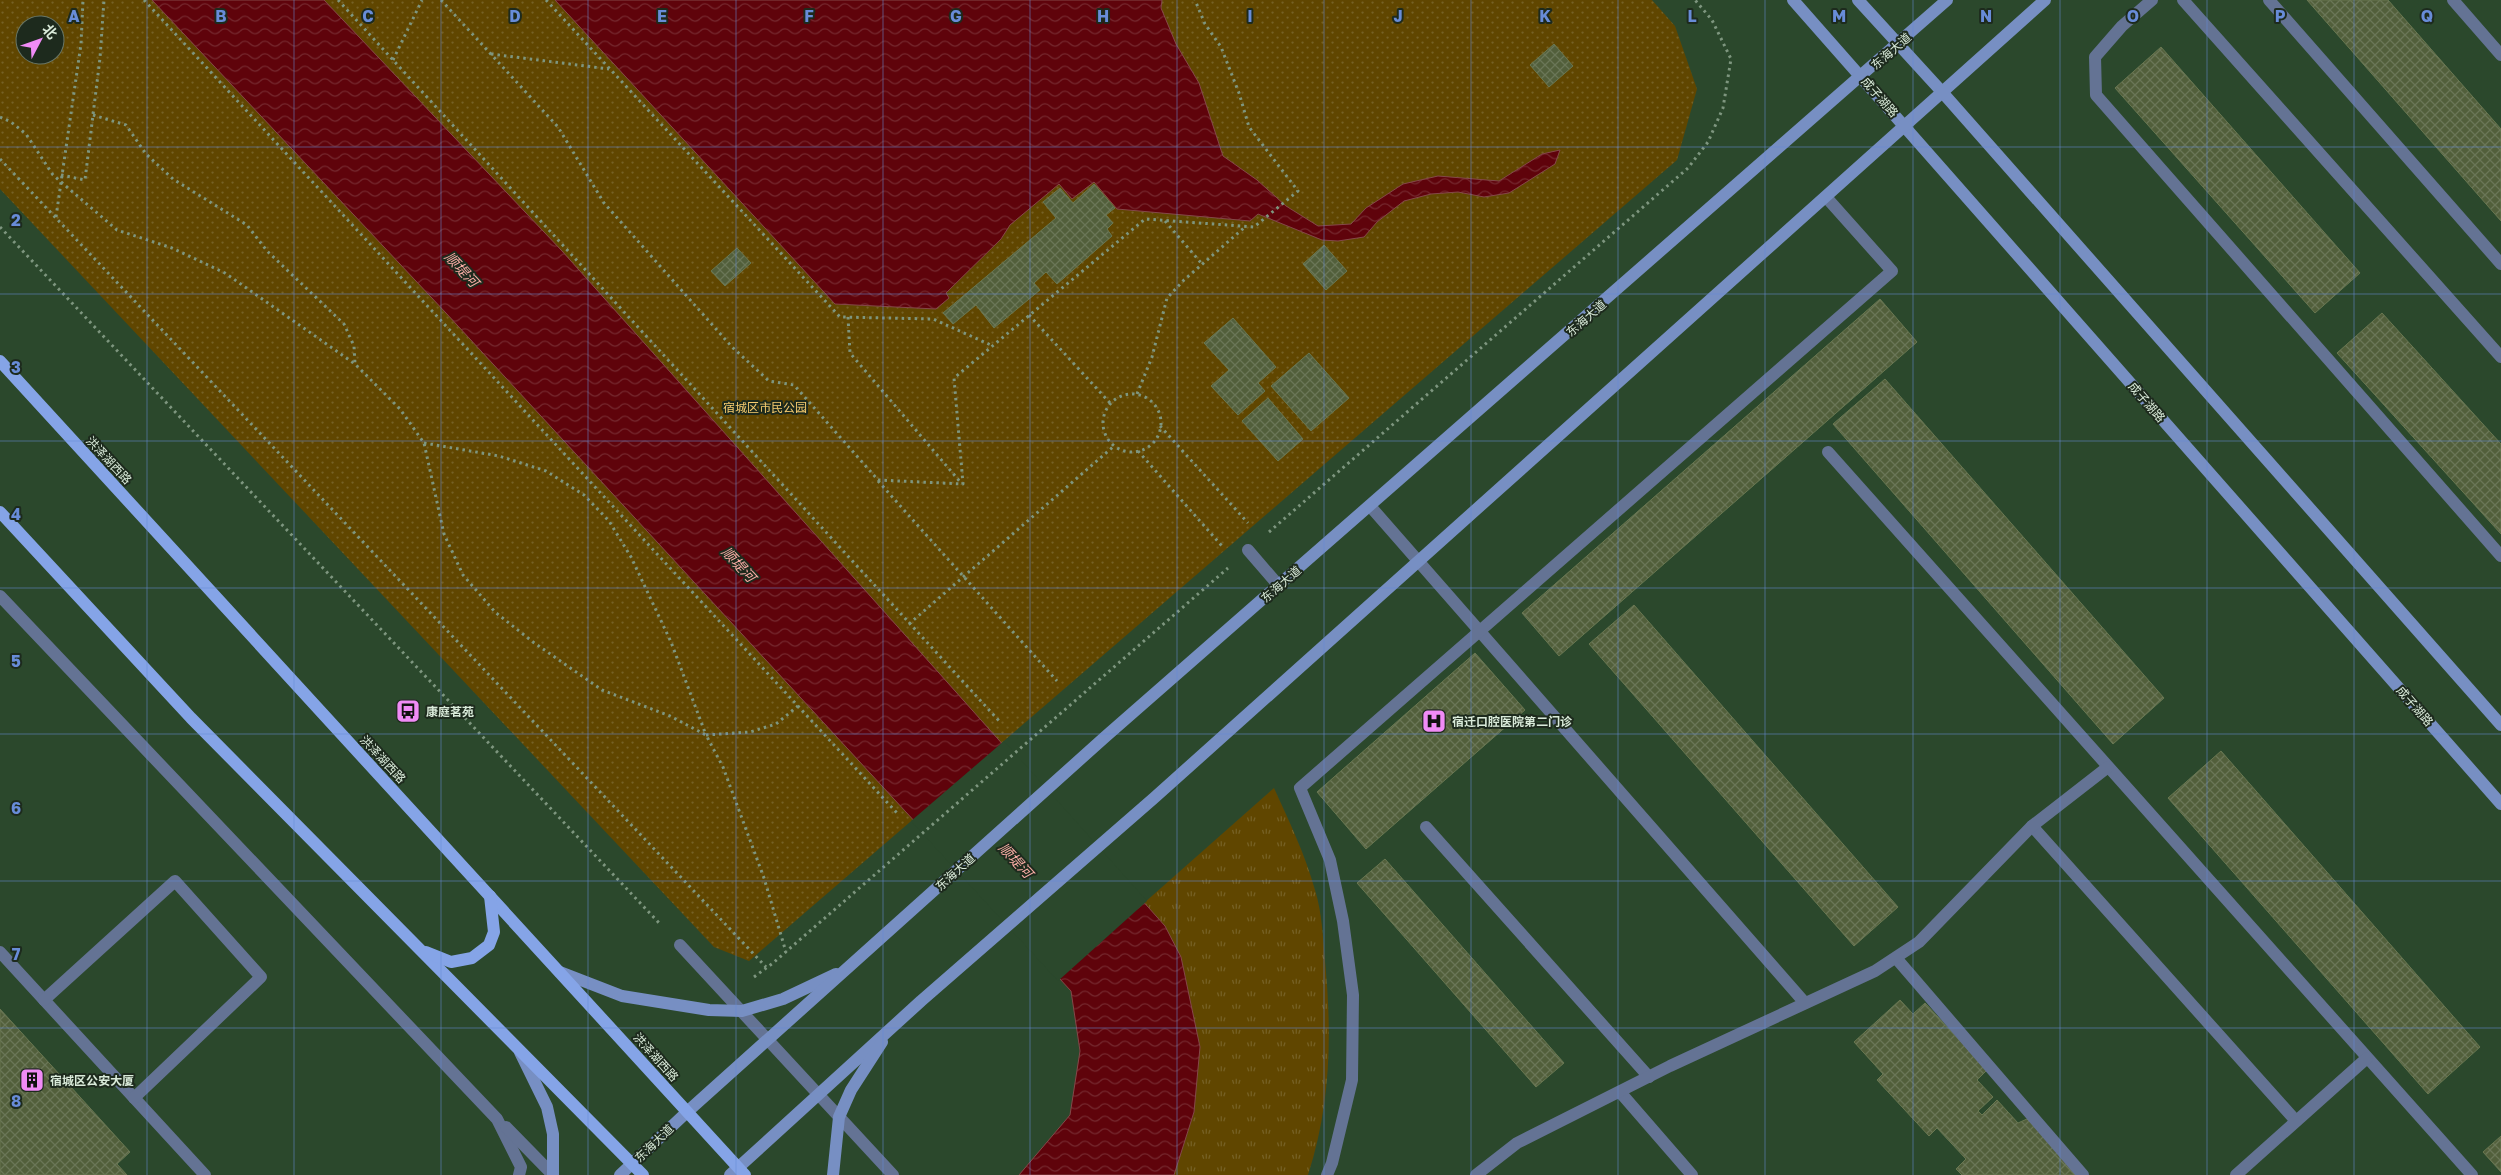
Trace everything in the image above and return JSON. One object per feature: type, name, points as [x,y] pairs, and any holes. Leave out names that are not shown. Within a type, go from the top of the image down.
[{"type":"main road","name":"洪泽湖西路","points":[[0,361],[490,895],[687,1112],[738,1172]]},
{"type":"main road","points":[[0,512],[191,718],[642,1175]]},
{"type":"main road","points":[[422,951],[451,962],[472,958],[489,945],[494,932],[490,895]]},
{"type":"street","name":"成子湖路","points":[[1793,0],[1862,76],[2501,804]]},
{"type":"street","points":[[1858,0],[1943,93],[2501,725]]},
{"type":"street","name":"东海大道","points":[[620,1175],[687,1112],[1105,737],[1948,0]]},
{"type":"street","points":[[738,1172],[818,1094],[921,1001],[1154,798],[2045,0]]},
{"type":"street","points":[[560,972],[622,996],[708,1010],[742,1011],[784,999],[849,967]]},
{"type":"street","points":[[834,1175],[838,1116],[851,1090],[892,1028]]},
{"type":"street","points":[[519,1050],[547,1107],[553,1134],[553,1175]]},
{"type":"lane","points":[[2152,0],[2122,26],[2095,57],[2096,95],[2501,556]]},
{"type":"lane","points":[[2183,0],[2501,357]]},
{"type":"lane","points":[[2269,0],[2501,264]]},
{"type":"lane","points":[[2453,0],[2501,55]]},
{"type":"lane","points":[[1327,1175],[1332,1163],[1352,1080],[1353,995],[1343,921],[1330,860],[1300,788],[1892,271],[1826,197]]},
{"type":"lane","points":[[1828,452],[2472,1175]]},
{"type":"lane","points":[[1370,506],[1805,1003]]},
{"type":"lane","points":[[1248,550],[1279,586]]},
{"type":"lane","points":[[0,596],[497,1119],[553,1175]]},
{"type":"lane","points":[[1476,1175],[1517,1144],[1649,1077],[1875,971],[1896,958],[1920,942],[2032,826],[2108,766]]},
{"type":"lane","points":[[2032,826],[2296,1121]]},
{"type":"lane","points":[[1426,827],[1649,1077]]},
{"type":"lane","points":[[44,1000],[175,881],[261,977],[134,1098]]},
{"type":"lane","points":[[680,945],[893,1175]]},
{"type":"lane","points":[[0,952],[205,1175]]},
{"type":"lane","points":[[1896,958],[2083,1175]]},
{"type":"lane","points":[[2236,1175],[2367,1058]]},
{"type":"lane","points":[[1620,1092],[1692,1175]]},
{"type":"lane","points":[[497,1119],[521,1167],[519,1175]]},
{"type":"path","points":[[56,218],[81,44],[84,0]]},
{"type":"path","points":[[62,175],[85,180],[104,0]]},
{"type":"path","points":[[144,0],[897,813]]},
{"type":"path","points":[[338,0],[1001,723]]},
{"type":"path","points":[[393,60],[422,0]]},
{"type":"path","points":[[441,0],[558,127],[604,203],[732,347],[769,381],[794,385],[1057,681]]},
{"type":"path","points":[[546,0],[840,317],[933,319],[993,346]]},
{"type":"path","points":[[963,484],[954,378],[1145,219],[1254,227],[1298,191],[1249,127],[1239,93],[1221,47],[1205,24],[1195,0]]},
{"type":"path","points":[[745,978],[753,978],[786,952],[1688,168],[1708,142],[1723,108],[1731,58],[1712,20],[1695,0]]},
{"type":"path","points":[[490,54],[610,69]]},
{"type":"path","points":[[93,115],[126,126],[146,154],[173,179],[247,225],[267,251],[344,324],[354,346],[354,364]]},
{"type":"path","points":[[0,117],[11,122],[26,134],[53,175],[117,230],[172,248],[226,273],[354,364],[400,409],[424,443],[444,534],[463,575],[495,612],[533,642],[602,690],[670,716],[706,735],[750,732],[776,724],[798,706]]},
{"type":"path","points":[[0,159],[766,968]]},
{"type":"path","points":[[1165,221],[1202,264]]},
{"type":"path","points":[[1137,394],[1152,357],[1167,298],[1202,264],[1246,226]]},
{"type":"path","points":[[0,227],[680,945]]},
{"type":"path","points":[[1029,315],[1110,403]]},
{"type":"path","points":[[848,317],[850,352],[963,484]]},
{"type":"path","points":[[1137,394],[1154,404],[1158,412],[1160,426],[1156,439],[1149,446],[1138,451],[1123,450],[1114,446],[1108,439],[1103,421],[1105,411],[1110,403],[1118,397],[1137,394]]},
{"type":"path","points":[[1160,426],[1262,539]]},
{"type":"path","points":[[424,443],[499,456],[546,470],[584,496],[603,515],[631,556],[671,642],[706,735],[723,767],[761,869],[786,952]]},
{"type":"path","points":[[909,624],[1114,446]]},
{"type":"path","points":[[1138,451],[1235,561]]},
{"type":"path","points":[[878,480],[963,484]]},
{"type":"green space","name":"宿城区市民公园","points":[[0,0],[1652,0],[1675,26],[1697,89],[1677,160],[749,961],[714,947],[0,189]]},
{"type":"green space","points":[[1274,788],[1311,877],[1322,925],[1329,1016],[1329,1043],[1325,1096],[1316,1148],[1308,1175],[1174,1175],[1194,1112],[1144,903]]},
{"type":"water","name":"顺堤河","points":[[152,0],[324,0],[562,251],[1165,926],[1181,957],[1200,1047],[1194,1112],[1174,1175],[1019,1175],[1070,1115],[1080,1051],[1071,991],[446,313]]},
{"type":"water","points":[[555,0],[1162,0],[1161,8],[1176,44],[1199,83],[1223,156],[1257,180],[1286,206],[1318,226],[1351,224],[1366,208],[1403,184],[1438,176],[1499,181],[1542,154],[1560,150],[1555,164],[1509,193],[1484,197],[1458,192],[1431,194],[1404,201],[1377,222],[1364,237],[1338,241],[1322,240],[1258,214],[1250,221],[1117,209],[1094,182],[1072,199],[1059,184],[1010,225],[1001,239],[946,293],[949,298],[936,309],[835,304]]},
{"type":"pier","points":[[1004,741],[1147,901],[1058,981],[911,821]]},
{"type":"building","points":[[2307,0],[2388,0],[2501,129],[2501,221]]},
{"type":"building","points":[[1554,44],[1573,66],[1549,87],[1530,65]]},
{"type":"building","points":[[2161,47],[2360,273],[2315,313],[2115,88]]},
{"type":"building","points":[[1094,184],[1115,208],[1106,215],[1113,223],[1107,229],[1112,236],[1057,284],[1046,272],[1034,283],[1040,290],[994,328],[976,305],[953,324],[943,313],[1056,218],[1043,202],[1060,188],[1073,203]]},
{"type":"building","points":[[1324,245],[1347,271],[1326,290],[1303,264]]},
{"type":"building","points":[[737,248],[751,263],[725,286],[711,271]]},
{"type":"building","points":[[1880,299],[1917,342],[1559,656],[1522,613]]},
{"type":"building","points":[[2382,313],[2501,444],[2501,534],[2337,353]]},
{"type":"building","points":[[1233,318],[1276,367],[1258,383],[1265,391],[1238,415],[1211,386],[1229,370],[1204,343]]},
{"type":"building","points":[[1309,353],[1349,398],[1311,431],[1271,386]]},
{"type":"building","points":[[1885,379],[2164,698],[2113,744],[1833,424]]},
{"type":"building","points":[[1268,398],[1303,439],[1278,461],[1242,421]]},
{"type":"building","points":[[1634,605],[1898,907],[1854,946],[1589,644]]},
{"type":"building","points":[[1475,653],[1525,710],[1366,849],[1317,792]]},
{"type":"building","points":[[2221,751],[2480,1047],[2428,1094],[2168,798]]},
{"type":"building","points":[[1385,859],[1564,1063],[1536,1087],[1357,883]]},
{"type":"building","points":[[1900,1000],[1913,1014],[1925,1003],[1987,1070],[1977,1080],[1993,1097],[1978,1111],[1982,1115],[1997,1100],[2018,1123],[2027,1119],[2080,1175],[1962,1175],[1956,1169],[1966,1159],[1937,1128],[1929,1136],[1877,1080],[1883,1074],[1854,1042]]},
{"type":"building","name":"宿城区公安大厦","points":[[0,1009],[130,1152],[117,1164],[127,1175],[0,1175]]},
{"type":"building","points":[[2501,1136],[2501,1172],[2483,1152]]},
{"type":"place","name":"康庭茗苑","points":[[408,711]]},
{"type":"place","name":"宿迁口腔医院第二门诊","points":[[1434,721]]},
{"type":"place","name":"宿城区公安大厦","points":[[32,1080]]}]
